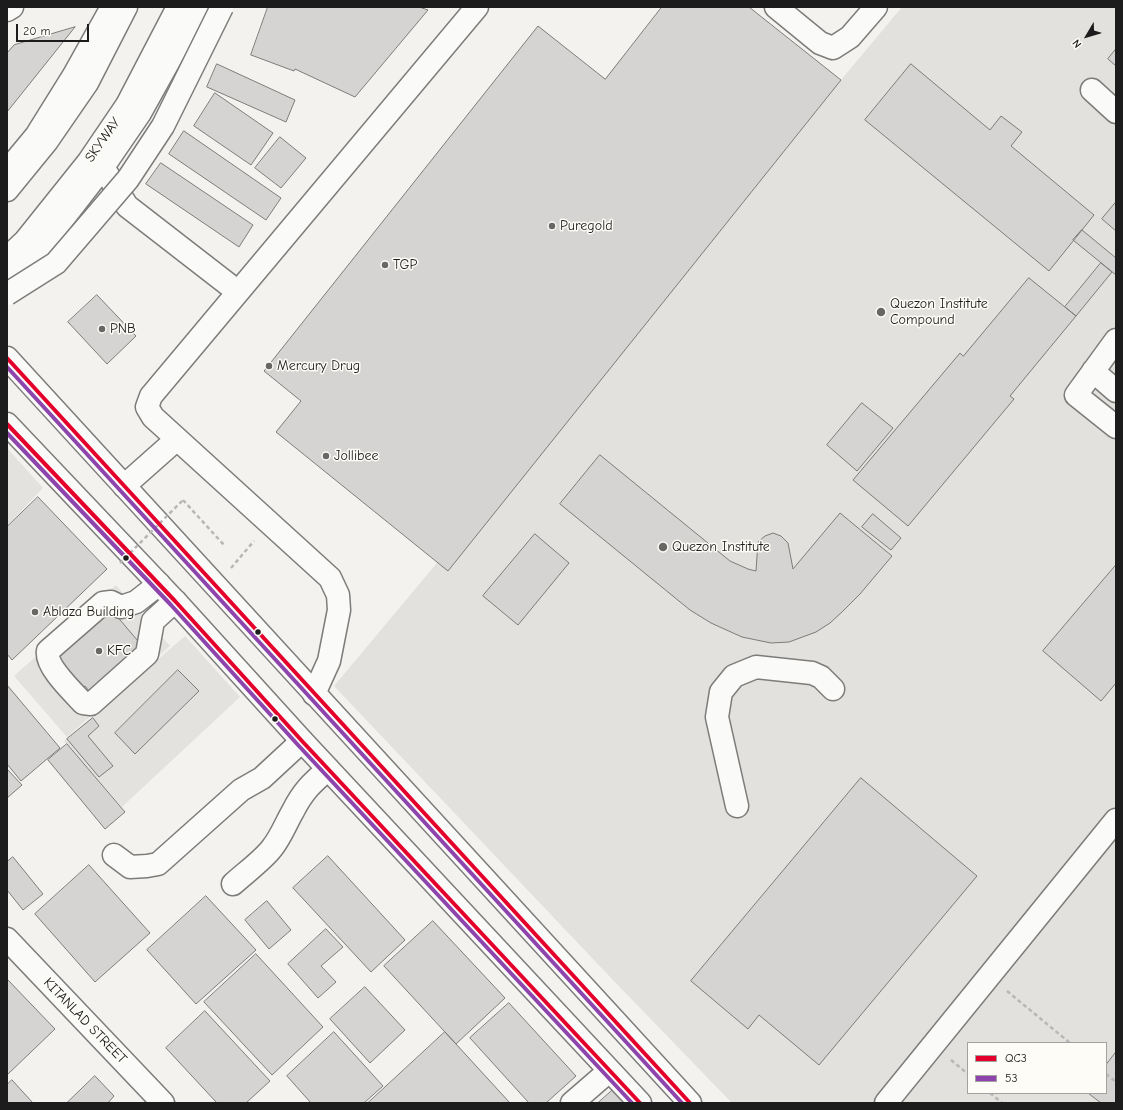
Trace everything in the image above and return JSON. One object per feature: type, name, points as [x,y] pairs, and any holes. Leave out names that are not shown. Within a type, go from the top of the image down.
[{"type":"main road","points":[[7,10],[12,7]]},
{"type":"main road","points":[[7,171],[36,136],[74,75],[112,7]]},
{"type":"main road","points":[[7,190],[46,141],[87,83],[126,7]]},
{"type":"main road","name":"SKYWAY","points":[[7,258],[25,241],[89,161],[127,105],[178,7]]},
{"type":"main road","points":[[7,286],[38,251],[103,167],[140,113],[199,7]]},
{"type":"main road","points":[[7,294],[56,263],[128,179],[163,126],[222,7]]},
{"type":"main road","points":[[314,694],[329,661],[339,610],[338,595],[330,578],[153,417],[148,407],[151,396],[478,7]]},
{"type":"main road","points":[[776,7],[820,43],[833,48],[850,37],[876,7]]},
{"type":"main road","points":[[1092,90],[1116,112]]},
{"type":"main road","points":[[103,167],[127,206],[238,292]]},
{"type":"main road","points":[[1116,340],[1076,395],[1116,427]]},
{"type":"main road","points":[[7,358],[690,1103]]},
{"type":"main road","points":[[1093,371],[1116,391]]},
{"type":"main road","points":[[7,424],[175,600],[302,741],[640,1103]]},
{"type":"main road","points":[[124,486],[177,439]]},
{"type":"main road","points":[[159,584],[136,602],[121,607],[111,602],[102,603],[48,651],[47,656],[50,664],[83,703],[91,704],[147,654],[153,622],[175,600]]},
{"type":"main road","points":[[737,806],[718,717],[721,692],[734,676],[756,667],[812,672],[821,677],[833,689]]},
{"type":"main road","points":[[114,855],[130,867],[158,864],[241,790],[262,778],[302,741]]},
{"type":"main road","points":[[233,884],[272,849],[284,831],[292,812],[304,792],[309,785],[328,769]]},
{"type":"main road","points":[[886,1103],[1116,820]]},
{"type":"main road","name":"KITANLAD STREET","points":[[7,939],[163,1103]]},
{"type":"main road","points":[[572,1103],[609,1070]]},
{"type":"path","points":[[120,563],[183,500],[224,545]]},
{"type":"path","points":[[230,570],[254,541]]},
{"type":"path","points":[[990,976],[1069,1042]]},
{"type":"path","points":[[1107,1075],[1116,1082]]},
{"type":"path","points":[[991,1094],[1002,1103]]},
{"type":"shaded area","name":"Quezon Institute Compound","points":[[902,7],[1116,7],[1116,1103],[732,1103],[611,978],[334,686]]},
{"type":"shaded area","points":[[7,448],[43,488],[7,526]]},
{"type":"shaded area","points":[[116,585],[170,646],[67,737],[14,676]]},
{"type":"shaded area","points":[[185,636],[240,697],[122,807],[64,741]]},
{"type":"building","points":[[268,7],[419,7],[428,10],[355,97],[295,69],[294,71],[251,55]]},
{"type":"building","name":"Puregold","points":[[662,7],[749,7],[841,80],[448,571],[276,432],[301,401],[264,371],[538,26],[605,79]]},
{"type":"building","points":[[75,27],[7,112],[7,53],[14,45]]},
{"type":"building","points":[[1116,49],[1116,66],[1108,59]]},
{"type":"building","points":[[217,64],[295,100],[286,122],[207,87]]},
{"type":"building","points":[[911,64],[990,130],[1001,116],[1022,132],[1011,146],[1094,215],[1049,271],[865,120]]},
{"type":"building","points":[[215,93],[273,133],[251,165],[194,126]]},
{"type":"building","points":[[184,131],[281,198],[266,220],[169,154]]},
{"type":"building","points":[[280,137],[306,158],[281,188],[255,168]]},
{"type":"building","points":[[161,163],[253,225],[239,247],[146,184]]},
{"type":"building","points":[[1116,202],[1116,231],[1102,219]]},
{"type":"building","points":[[1082,230],[1116,258],[1116,275],[1073,240]]},
{"type":"building","points":[[1101,263],[1112,272],[1076,316],[1065,307]]},
{"type":"building","points":[[1029,278],[1076,316],[1010,396],[1014,399],[908,526],[853,480],[960,353],[963,356]]},
{"type":"building","name":"PNB","points":[[97,295],[136,336],[107,364],[68,322]]},
{"type":"building","points":[[862,403],[893,428],[857,471],[827,445]]},
{"type":"building","name":"Quezon Institute","points":[[600,455],[730,561],[748,569],[756,571],[758,542],[765,536],[773,533],[781,536],[788,543],[793,569],[840,513],[892,556],[860,594],[843,611],[830,623],[816,632],[789,642],[771,643],[742,637],[711,623],[690,610],[560,504]]},
{"type":"building","name":"Ablaza Building","points":[[38,497],[107,569],[12,660],[7,654],[7,527]]},
{"type":"building","points":[[873,514],[901,538],[891,550],[862,527]]},
{"type":"building","points":[[535,534],[569,563],[518,625],[483,596]]},
{"type":"building","points":[[1116,565],[1116,683],[1101,701],[1043,651]]},
{"type":"building","name":"KFC","points":[[110,608],[143,647],[90,692],[85,686],[78,691],[55,655]]},
{"type":"building","points":[[178,670],[199,691],[135,754],[115,733]]},
{"type":"building","points":[[7,685],[60,748],[21,781],[7,764]]},
{"type":"building","points":[[93,718],[99,726],[88,736],[113,766],[99,777],[67,739]]},
{"type":"building","points":[[67,744],[125,812],[105,829],[48,760]]},
{"type":"building","points":[[7,769],[22,785],[7,798]]},
{"type":"building","points":[[861,778],[977,876],[819,1065],[759,1015],[748,1029],[691,981]]},
{"type":"building","points":[[328,856],[405,940],[371,972],[293,888]]},
{"type":"building","points":[[13,857],[43,894],[23,910],[7,890],[7,862]]},
{"type":"building","points":[[89,865],[150,933],[95,982],[35,914]]},
{"type":"building","points":[[206,896],[256,950],[196,1004],[147,950]]},
{"type":"building","points":[[267,901],[291,930],[269,949],[245,920]]},
{"type":"building","points":[[433,921],[505,998],[456,1044],[384,966]]},
{"type":"building","points":[[326,929],[343,947],[321,966],[336,982],[318,998],[288,964]]},
{"type":"building","points":[[256,954],[323,1027],[272,1075],[204,1002]]},
{"type":"building","points":[[7,979],[55,1029],[7,1075]]},
{"type":"building","points":[[365,987],[405,1030],[370,1063],[330,1019]]},
{"type":"building","points":[[509,1003],[576,1076],[546,1103],[529,1103],[470,1038]]},
{"type":"building","points":[[205,1011],[270,1081],[246,1103],[217,1103],[166,1048]]},
{"type":"building","points":[[334,1032],[383,1086],[364,1103],[311,1103],[287,1076]]},
{"type":"building","points":[[445,1032],[510,1103],[368,1103]]},
{"type":"building","points":[[1116,1052],[1116,1103],[1101,1103],[1089,1094],[1107,1094],[1107,1064]]},
{"type":"building","points":[[95,1076],[114,1096],[108,1103],[67,1103]]},
{"type":"building","points":[[12,1080],[33,1103],[7,1103],[7,1085]]},
{"type":"building","points":[[615,1088],[629,1103],[598,1103]]},
{"type":"transit line","name":"QC3","points":[[7,358],[690,1103]]},
{"type":"transit line","name":"53","points":[[7,367],[682,1103]]},
{"type":"transit line","name":"QC3","points":[[7,424],[175,601],[302,741],[640,1103]]},
{"type":"transit line","name":"53","points":[[7,433],[171,605],[298,745],[632,1103]]},
{"type":"place","name":"Puregold","points":[[552,226]]},
{"type":"place","name":"TGP","points":[[385,265]]},
{"type":"place","name":"Quezon Institute Compound","points":[[881,312]]},
{"type":"place","name":"PNB","points":[[102,329]]},
{"type":"place","name":"Mercury Drug","points":[[269,366]]},
{"type":"place","name":"Jollibee","points":[[326,456]]},
{"type":"place","name":"Quezon Institute","points":[[663,547]]},
{"type":"place","name":"Ablaza Building","points":[[35,612]]},
{"type":"place","name":"KFC","points":[[99,651]]}]
